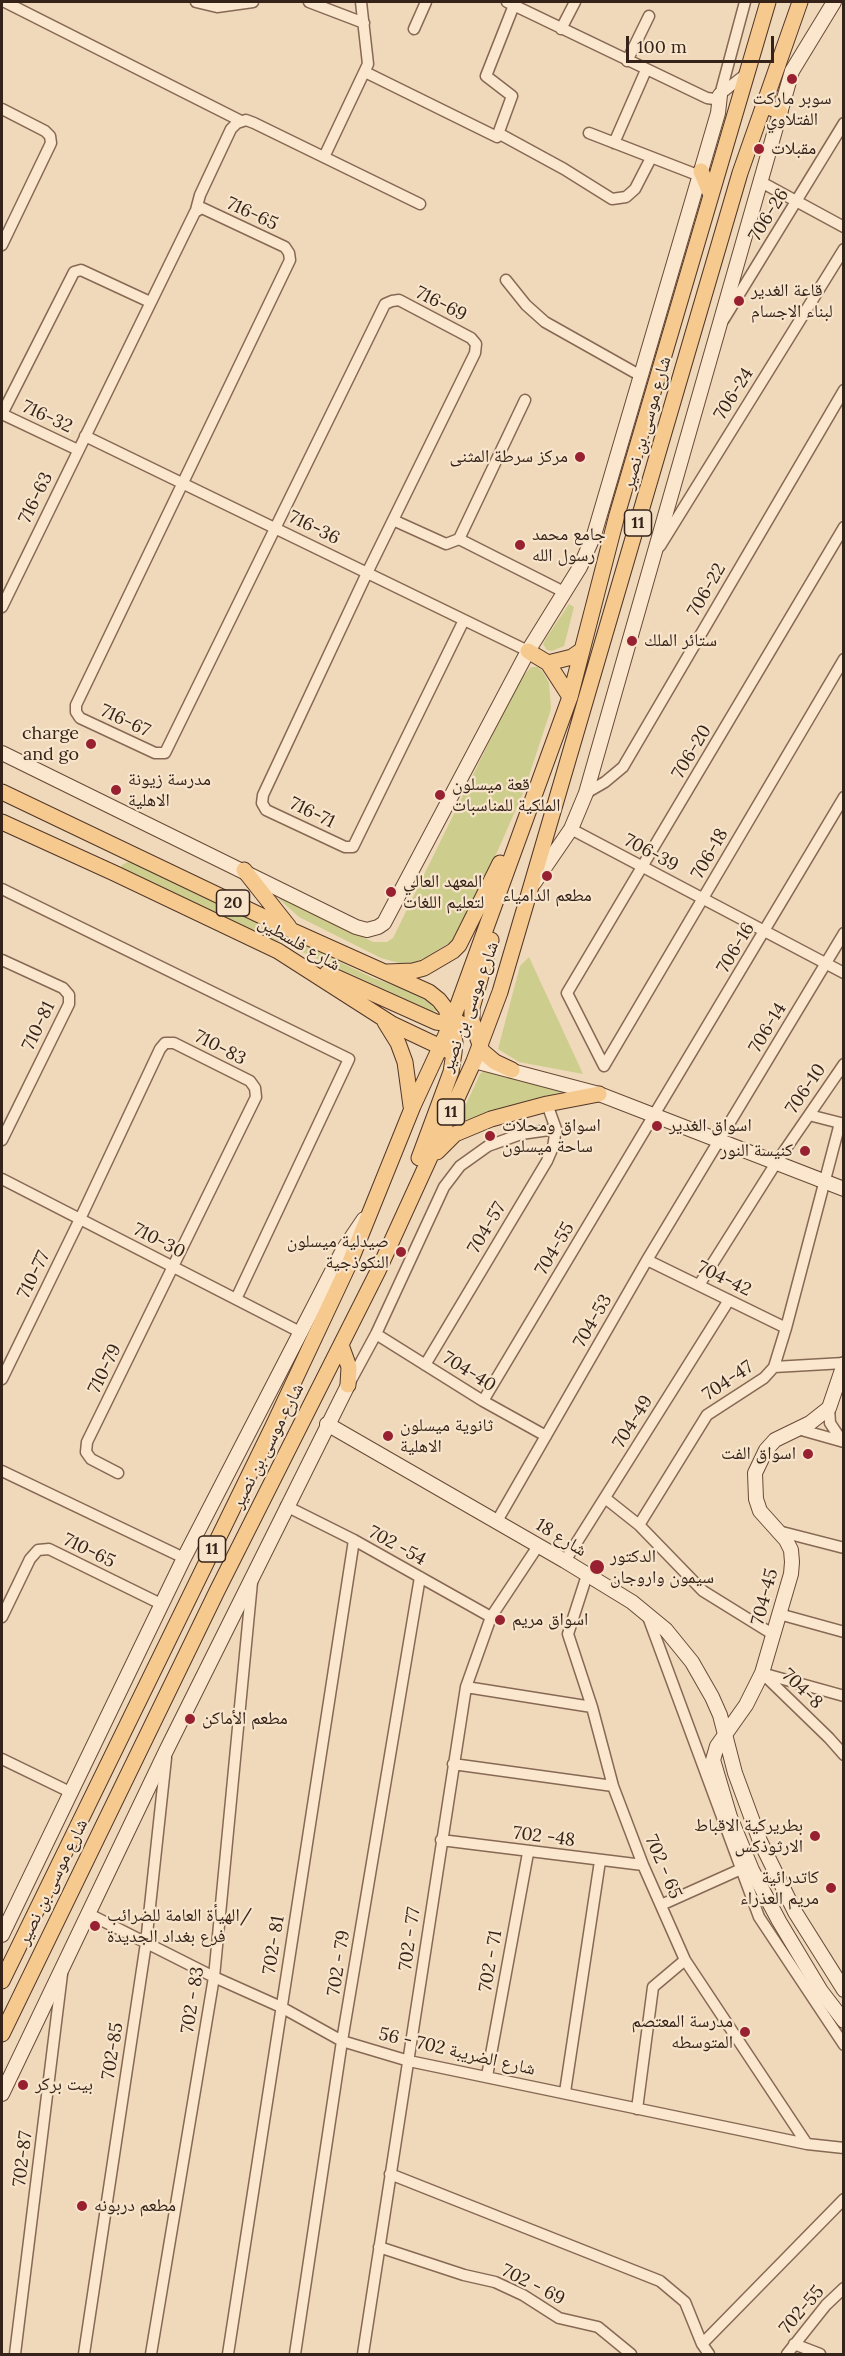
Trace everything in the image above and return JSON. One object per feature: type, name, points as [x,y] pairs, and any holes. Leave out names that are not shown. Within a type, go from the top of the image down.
[{"type":"main road","name":"شارع موسى بن نصير","points":[[2,1981],[274,1425],[350,1262],[411,1112],[447,1050],[451,1024],[570,697],[617,515],[768,2]]},
{"type":"main road","name":"شارع موسى بن نصير","points":[[2,2034],[207,1612],[378,1271],[480,1046],[500,992],[740,173],[800,2]]},
{"type":"main road","points":[[764,105],[780,112]]},
{"type":"main road","points":[[700,174],[711,195]]},
{"type":"main road","points":[[548,663],[572,657],[582,650]]},
{"type":"main road","points":[[528,651],[548,663],[570,697]]},
{"type":"main road","name":"شارع فلسطين","points":[[2,792],[293,932],[429,992],[439,999],[446,1009],[451,1024]]},
{"type":"main road","points":[[383,972],[413,971],[424,968],[459,945],[530,804]]},
{"type":"main road","points":[[512,1070],[487,1057],[480,1046],[472,1021],[472,1008],[530,804]]},
{"type":"main road","name":"شارع فلسطين","points":[[2,822],[278,951],[381,1017],[474,1061]]},
{"type":"main road","points":[[114,873],[124,852]]},
{"type":"main road","points":[[244,870],[293,932]]},
{"type":"main road","points":[[278,951],[436,1022],[451,1024],[472,1021],[500,992]]},
{"type":"main road","points":[[381,1017],[393,1033],[402,1052],[410,1084],[411,1112]]},
{"type":"main road","points":[[378,1271],[451,1072],[447,1050]]},
{"type":"main road","points":[[427,1163],[448,1140],[463,1130],[491,1119],[547,1104],[599,1094]]},
{"type":"main road","points":[[341,1345],[350,1367],[348,1385]]},
{"type":"street","points":[[5,2],[241,121],[254,123],[420,204]]},
{"type":"street","points":[[196,2],[217,8],[253,2]]},
{"type":"street","points":[[309,2],[364,23]]},
{"type":"street","points":[[324,157],[368,64],[369,55],[361,2]]},
{"type":"street","points":[[414,29],[426,2]]},
{"type":"street","points":[[561,29],[575,2]]},
{"type":"street","points":[[2,753],[356,927],[367,930],[378,927],[387,917],[528,651],[580,567],[594,535],[718,112],[720,95],[745,2]]},
{"type":"street","points":[[530,890],[571,829],[586,793],[792,71],[834,2]]},
{"type":"street","points":[[365,72],[497,137],[512,96],[486,76],[511,3],[706,98],[714,99],[746,74]]},
{"type":"street","points":[[627,60],[649,16]]},
{"type":"street","points":[[614,143],[646,70]]},
{"type":"street","points":[[2,109],[45,130],[50,136],[51,144],[2,245]]},
{"type":"street","points":[[196,210],[200,195],[231,129],[241,121]]},
{"type":"street","name":"706-26","points":[[721,324],[843,123]]},
{"type":"street","points":[[498,133],[564,169],[612,199],[626,197],[635,189],[651,158]]},
{"type":"street","points":[[589,133],[651,158],[700,174]]},
{"type":"street","points":[[760,182],[843,227]]},
{"type":"street","name":"716-65","points":[[85,436],[196,210],[202,208],[285,247],[290,260],[183,484]]},
{"type":"street","name":"706-24","points":[[653,556],[843,249]]},
{"type":"street","points":[[2,414],[74,272],[81,270],[150,302]]},
{"type":"street","points":[[506,280],[526,305],[545,322],[641,376]]},
{"type":"street","name":"716-69","points":[[276,528],[384,304],[399,300],[471,338],[476,344],[476,353],[367,573]]},
{"type":"street","name":"706-22","points":[[586,793],[605,782],[622,767],[843,390]]},
{"type":"street","points":[[393,520],[446,544],[459,539],[525,400]]},
{"type":"street","name":"716-32","points":[[2,414],[78,450]]},
{"type":"street","name":"716-36","points":[[85,436],[528,651]]},
{"type":"street","name":"716-63","points":[[2,607],[6,588],[85,436]]},
{"type":"street","name":"716-67","points":[[183,484],[76,705],[76,712],[81,718],[155,753],[165,753],[276,528]]},
{"type":"street","name":"706-20","points":[[604,1066],[567,993],[843,527]]},
{"type":"street","points":[[459,539],[564,592]]},
{"type":"street","name":"716-71","points":[[367,573],[263,795],[262,803],[266,810],[345,847],[352,847],[464,620]]},
{"type":"street","name":"706-18","points":[[604,1066],[843,659]]},
{"type":"street","name":"706-16","points":[[655,1114],[843,797]]},
{"type":"street","name":"706-39","points":[[571,829],[843,973]]},
{"type":"street","points":[[2,889],[349,1059],[236,1299]]},
{"type":"street","name":"706-14","points":[[721,1140],[843,933]]},
{"type":"street","name":"710-81","points":[[2,960],[63,988],[69,995],[69,1004],[2,1140]]},
{"type":"street","name":"710-83","points":[[80,1219],[160,1049],[165,1043],[174,1043],[250,1081],[255,1088],[256,1097],[174,1267]]},
{"type":"street","points":[[474,1061],[599,1094],[843,1189]]},
{"type":"street","name":"706-10","points":[[699,1285],[776,1163],[843,1064]]},
{"type":"street","points":[[2,2094],[286,1506],[376,1334],[444,1187],[460,1166],[488,1146],[521,1134],[556,1129],[547,1104]]},
{"type":"street","name":"704-55","points":[[483,1401],[655,1114]]},
{"type":"street","points":[[809,1115],[842,1123]]},
{"type":"street","name":"704-47","points":[[639,1525],[707,1415],[764,1378],[774,1366],[842,1123]]},
{"type":"street","name":"704-57","points":[[425,1365],[547,1161],[553,1147],[556,1129]]},
{"type":"street","name":"704-53","points":[[497,1521],[647,1260],[721,1140]]},
{"type":"street","name":"710-30","points":[[2,1179],[300,1332]]},
{"type":"street","points":[[2,1935],[184,1558],[343,1250],[371,1211]]},
{"type":"street","name":"710-77","points":[[2,1379],[80,1219]]},
{"type":"street","name":"704-42","points":[[647,1260],[786,1328]]},
{"type":"street","name":"710-79","points":[[118,1473],[91,1459],[86,1452],[87,1442],[174,1267]]},
{"type":"street","name":"704-49","points":[[565,1561],[729,1300]]},
{"type":"street","name":"704-40","points":[[376,1334],[483,1401],[546,1436]]},
{"type":"street","points":[[774,1366],[843,1363],[829,1408],[832,1430],[843,1442]]},
{"type":"street","name":"704-45","points":[[725,1734],[746,1705],[762,1673],[792,1562],[786,1540],[760,1511],[756,1499],[755,1473],[766,1450],[775,1440],[810,1423],[829,1408]]},
{"type":"street","name":"شارع 18","points":[[327,1424],[565,1561],[647,1614],[666,1630],[692,1662],[712,1697],[731,1760],[760,1841],[795,1912],[843,1989]]},
{"type":"street","points":[[798,1429],[843,1442]]},
{"type":"street","points":[[2,1471],[184,1558]]},
{"type":"street","points":[[605,1498],[639,1525],[703,1591],[774,1635]]},
{"type":"street","name":"702 -54","points":[[286,1506],[354,1540],[491,1617]]},
{"type":"street","points":[[778,1531],[843,1548]]},
{"type":"street","name":"702- 81","points":[[228,2355],[354,1540]]},
{"type":"street","name":"702 - 77","points":[[363,2355],[466,1687],[491,1617],[538,1546]]},
{"type":"street","name":"710-65","points":[[2,1617],[30,1558],[38,1550],[49,1549],[161,1604]]},
{"type":"street","name":"702 - 83","points":[[151,2355],[214,1977],[253,1575]]},
{"type":"street","name":"702 - 65","points":[[587,1575],[568,1634],[592,1707],[613,1786],[643,1865],[685,1960],[807,2144]]},
{"type":"street","name":"702 - 79","points":[[295,2355],[342,2041],[420,1577]]},
{"type":"street","points":[[647,1614],[740,1870],[843,2021]]},
{"type":"street","points":[[779,1614],[843,1632]]},
{"type":"street","points":[[762,1673],[843,1696]]},
{"type":"street","name":"704-8","points":[[762,1673],[829,1738],[843,1755]]},
{"type":"street","points":[[466,1687],[592,1707]]},
{"type":"street","points":[[725,1734],[714,1752],[715,1771],[755,1891],[759,1917],[843,2045]]},
{"type":"street","name":"702-85","points":[[84,2355],[146,1943],[166,1751]]},
{"type":"street","points":[[2,1759],[70,1792]]},
{"type":"street","points":[[453,1764],[613,1786]]},
{"type":"street","name":"702 -48","points":[[441,1840],[528,1853],[643,1865]]},
{"type":"street","name":"702 - 71","points":[[487,2076],[528,1853]]},
{"type":"street","points":[[565,2092],[600,1861]]},
{"type":"street","points":[[661,1905],[740,1870]]},
{"type":"street","name":"شارع الضريبة 702 - 56","points":[[89,1914],[214,1977],[281,2007],[342,2041],[409,2061],[807,2144],[843,2148]]},
{"type":"street","points":[[637,2109],[653,1987],[685,1960]]},
{"type":"street","name":"702-87","points":[[15,2355],[63,1968]]},
{"type":"street","points":[[390,2174],[660,2281],[685,2302],[702,2344],[709,2355]]},
{"type":"street","points":[[702,2344],[843,2199]]},
{"type":"street","name":"702 - 69","points":[[379,2247],[464,2275],[495,2282],[523,2295],[559,2318],[586,2322],[598,2327],[631,2355]]},
{"type":"street","name":"702-55","points":[[786,2355],[826,2305],[843,2288]]},
{"type":"street","points":[[794,2344],[820,2355]]},
{"type":"green space","points":[[569,604],[574,607],[564,646],[552,651],[547,650],[543,644]]},
{"type":"green space","points":[[531,667],[538,667],[549,683],[551,709],[524,791],[476,900],[452,941],[425,958],[412,963],[399,963],[381,958],[299,917],[279,899],[279,895],[283,896],[373,942],[387,942],[393,938],[519,681]]},
{"type":"green space","points":[[130,861],[373,978],[417,993],[438,1011],[432,1011],[120,869],[122,865]]},
{"type":"green space","points":[[529,957],[583,1074],[519,1062],[498,1049],[520,966]]},
{"type":"green space","points":[[486,1070],[500,1076],[565,1091],[458,1122],[480,1074]]},
{"type":"place","name":"سوبر ماركت الفتلاوي","points":[[792,79]]},
{"type":"place","name":"مقبلات","points":[[759,149]]},
{"type":"place","name":"قاعة الغدير لبناء الاجسام","points":[[739,301]]},
{"type":"place","name":"مركز سرطة المثنى","points":[[580,457]]},
{"type":"place","name":"جامع محمد رسول الله","points":[[520,545]]},
{"type":"place","name":"ستائر الملك","points":[[632,641]]},
{"type":"place","name":"charge and go","points":[[91,744]]},
{"type":"place","name":"مدرسة زيونة الاهلية","points":[[116,790]]},
{"type":"place","name":"قعة ميسلون الملكية للمناسبات","points":[[440,795]]},
{"type":"place","name":"مطعم الدامياء","points":[[547,876]]},
{"type":"place","name":"المعهد العالي لتعليم اللغات","points":[[391,892]]},
{"type":"place","name":"اسواق الغدير","points":[[657,1126]]},
{"type":"place","name":"اسواق ومحلات ساحة ميسلون","points":[[490,1136]]},
{"type":"place","name":"كنيسة النور","points":[[805,1151]]},
{"type":"place","name":"صيدلية ميسلون النكوذجية","points":[[401,1252]]},
{"type":"place","name":"ثانوية ميسلون الاهلية","points":[[388,1436]]},
{"type":"place","name":"اسواق الفت","points":[[808,1454]]},
{"type":"place","name":"الدكتور سيمون واروجان","points":[[597,1567]]},
{"type":"place","name":"اسواق مريم","points":[[500,1620]]},
{"type":"place","name":"مطعم الأماكن","points":[[190,1719]]},
{"type":"place","name":"بطريركية الاقباط الارثوذكس","points":[[815,1836]]},
{"type":"place","name":"كاتدرائية مريم العذراء","points":[[831,1888]]},
{"type":"place","name":"الهيأة العامة للضرائب/ فرع بغداد الجديدة","points":[[95,1926]]},
{"type":"place","name":"مدرسة المعتصم المتوسطه","points":[[745,2032]]},
{"type":"place","name":"بيت بركر","points":[[23,2085]]},
{"type":"place","name":"مطعم دربونه","points":[[82,2206]]}]
